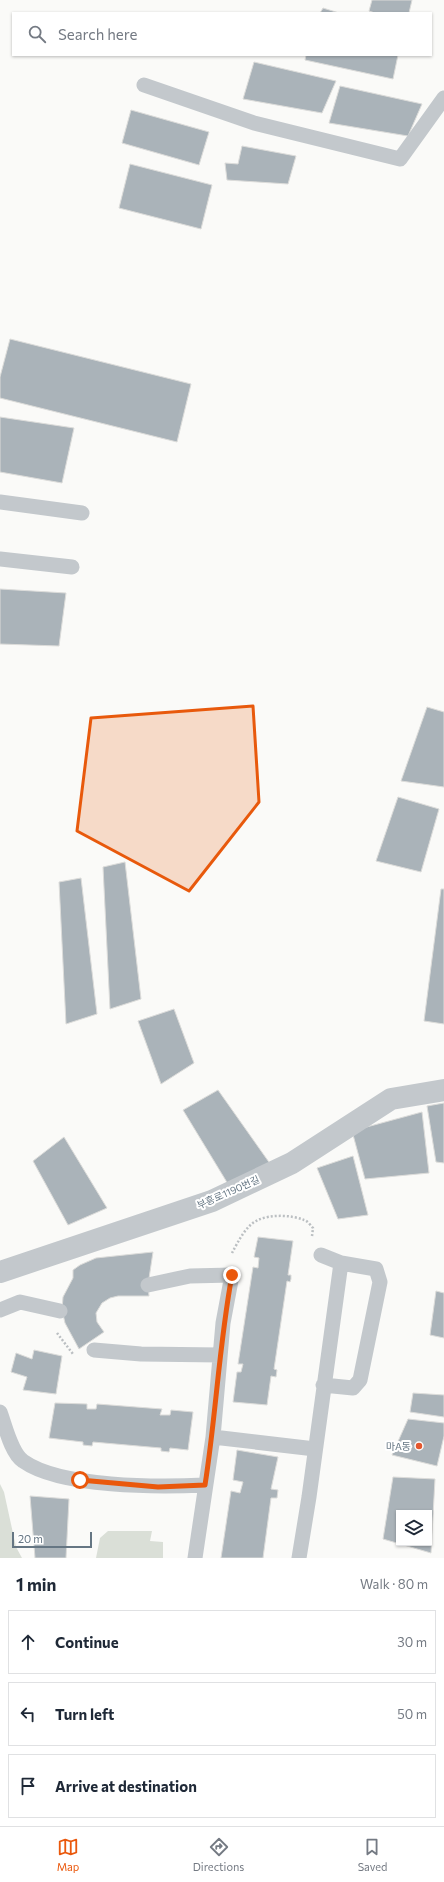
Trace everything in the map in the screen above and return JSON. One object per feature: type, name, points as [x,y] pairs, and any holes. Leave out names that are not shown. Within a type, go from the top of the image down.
[{"type":"street","name":"부흥로1190번길","points":[[0,1272],[212,1201],[292,1163],[390,1100],[444,1090]]},
{"type":"lane","points":[[144,85],[254,123],[400,159],[444,98]]},
{"type":"lane","points":[[0,502],[82,512]]},
{"type":"lane","points":[[0,560],[72,567]]},
{"type":"lane","points":[[322,1255],[341,1263],[376,1269],[380,1282],[360,1380],[353,1388],[324,1386]]},
{"type":"lane","points":[[299,1558],[341,1263]]},
{"type":"lane","points":[[148,1285],[190,1276],[232,1275],[223,1323],[213,1437],[195,1558]]},
{"type":"lane","points":[[0,1310],[20,1302],[56,1310]]},
{"type":"lane","points":[[94,1350],[141,1354],[220,1355]]},
{"type":"lane","points":[[0,1412],[12,1444],[22,1461],[50,1474],[80,1480],[158,1487],[205,1485]]},
{"type":"lane","points":[[213,1437],[315,1449]]},
{"type":"path","points":[[220,1275],[241,1236],[257,1220],[287,1216],[306,1220],[313,1228],[311,1240]]},
{"type":"path","points":[[56,1310],[55,1330],[72,1354],[76,1354]]},
{"type":"highlighted area","points":[[253,706],[259,802],[189,891],[77,831],[91,718]]},
{"type":"shaded area","points":[[0,1484],[4,1492],[16,1547],[22,1558],[0,1558]]},
{"type":"shaded area","points":[[108,1531],[152,1531],[150,1541],[163,1542],[163,1558],[96,1558],[100,1538]]},
{"type":"building","points":[[372,0],[412,0],[409,12],[369,11]]},
{"type":"building","points":[[323,8],[336,12],[321,12]]},
{"type":"building","points":[[306,56],[398,56],[393,79],[305,60]]},
{"type":"building","points":[[254,62],[336,81],[322,113],[243,99]]},
{"type":"building","points":[[340,86],[422,104],[408,136],[329,123]]},
{"type":"building","points":[[131,110],[209,132],[199,165],[122,143]]},
{"type":"building","points":[[242,146],[296,156],[288,184],[227,180],[225,163],[238,164]]},
{"type":"building","points":[[130,164],[212,185],[201,229],[119,208]]},
{"type":"building","points":[[10,339],[191,384],[177,442],[0,398],[0,377]]},
{"type":"building","points":[[0,417],[74,428],[62,483],[0,472]]},
{"type":"building","points":[[0,589],[66,593],[59,646],[0,644]]},
{"type":"building","points":[[427,707],[444,712],[444,787],[401,781]]},
{"type":"building","points":[[398,797],[439,809],[421,872],[376,861]]},
{"type":"building","points":[[125,862],[141,999],[110,1009],[103,867]]},
{"type":"building","points":[[81,878],[97,1014],[66,1024],[59,882]]},
{"type":"building","points":[[441,889],[444,889],[444,1024],[424,1021]]},
{"type":"building","points":[[174,1009],[194,1063],[161,1084],[138,1021]]},
{"type":"building","points":[[218,1090],[271,1165],[228,1184],[183,1110]]},
{"type":"building","points":[[444,1103],[444,1163],[436,1162],[427,1106]]},
{"type":"building","points":[[422,1112],[429,1173],[365,1179],[352,1131]]},
{"type":"building","points":[[64,1137],[107,1208],[68,1225],[33,1161]]},
{"type":"building","points":[[353,1156],[368,1215],[338,1219],[317,1168]]},
{"type":"building","points":[[258,1237],[293,1241],[288,1275],[291,1275],[291,1279],[290,1282],[287,1281],[274,1369],[277,1370],[276,1377],[271,1376],[267,1405],[233,1402],[237,1372],[241,1372],[243,1364],[238,1364],[253,1267],[258,1268],[259,1258],[254,1257]]},
{"type":"building","points":[[153,1252],[148,1285],[149,1296],[118,1296],[110,1298],[102,1303],[96,1313],[97,1322],[104,1332],[79,1349],[65,1323],[62,1310],[63,1297],[73,1278],[73,1270],[96,1258]]},
{"type":"building","points":[[436,1291],[444,1293],[444,1338],[430,1335]]},
{"type":"building","points":[[34,1350],[62,1356],[56,1394],[23,1390],[27,1377],[11,1372],[16,1353],[32,1359]]},
{"type":"building","points":[[413,1393],[444,1395],[444,1417],[410,1412]]},
{"type":"building","points":[[55,1403],[87,1404],[87,1409],[96,1409],[97,1404],[162,1409],[160,1415],[170,1415],[171,1410],[193,1412],[188,1450],[170,1448],[169,1452],[161,1451],[161,1448],[93,1442],[92,1446],[83,1445],[83,1442],[49,1438]]},
{"type":"building","name":"마A동","points":[[408,1419],[444,1423],[444,1436],[437,1466],[392,1455]]},
{"type":"building","points":[[237,1450],[278,1457],[271,1489],[278,1490],[277,1498],[271,1498],[263,1558],[221,1558],[231,1491],[240,1493],[243,1482],[233,1480]]},
{"type":"building","points":[[393,1477],[435,1479],[432,1534],[432,1510],[396,1510],[396,1543],[383,1539]]},
{"type":"building","points":[[30,1496],[69,1499],[66,1558],[35,1558]]},
{"type":"building","points":[[407,1546],[431,1546],[431,1553]]},
{"type":"place","name":"마A동","points":[[419,1446]]},
{"type":"route","points":[[80,1480],[158,1487],[205,1485],[213,1437],[223,1323],[232,1275]]}]
